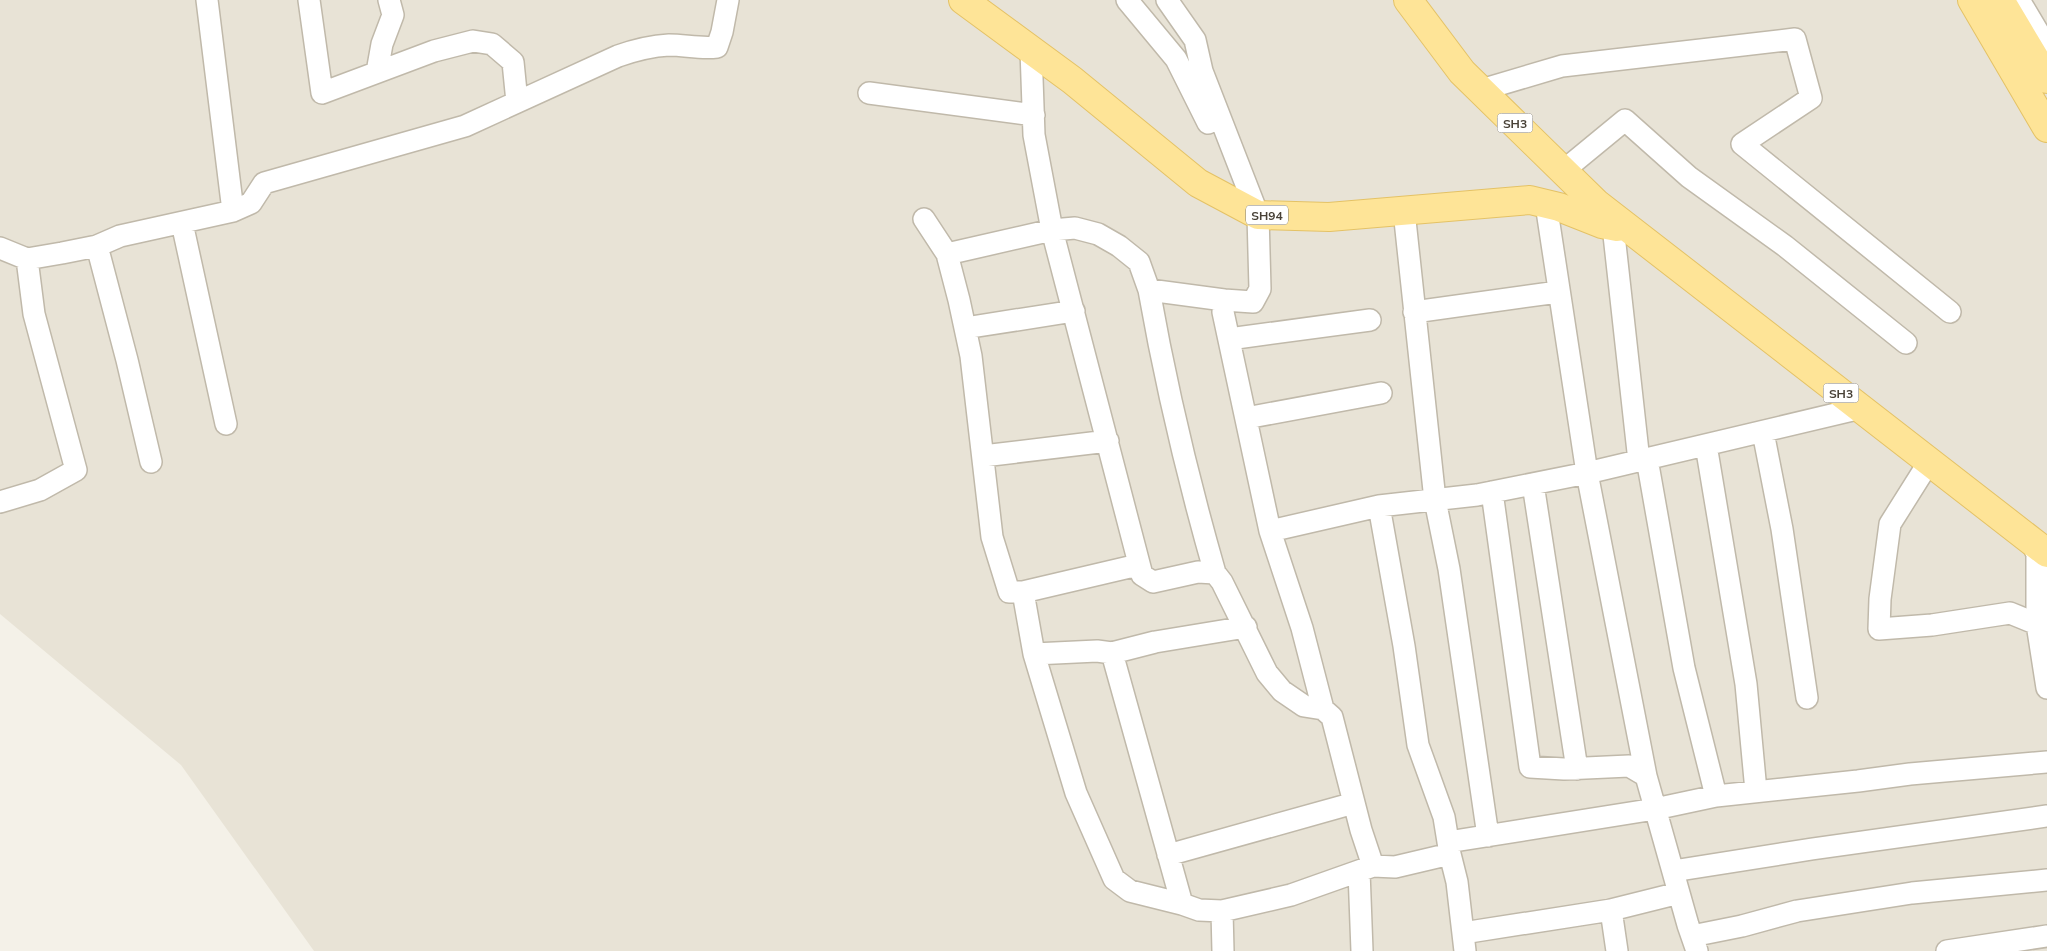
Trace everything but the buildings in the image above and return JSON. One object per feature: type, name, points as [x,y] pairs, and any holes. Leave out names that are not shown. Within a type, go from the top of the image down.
[{"type":"main road","name":"SH94","points":[[963,0],[1072,80],[1198,183],[1248,209],[1329,217],[1530,200],[1624,230]]},
{"type":"main road","name":"SH3","points":[[1411,0],[1462,72],[1624,230],[1860,408],[2039,547]]},
{"type":"main road","points":[[1972,0],[2047,128]]},
{"type":"main road","points":[[2000,0],[2047,78]]},
{"type":"street","points":[[207,0],[233,211]]},
{"type":"street","points":[[309,0],[322,92],[434,51],[473,41],[492,44],[513,62],[517,102]]},
{"type":"street","points":[[377,72],[382,44],[393,14],[389,0]]},
{"type":"street","points":[[0,248],[27,259],[97,246],[120,236],[233,211],[250,203],[264,183],[465,126],[640,48],[669,46],[703,49],[717,47],[728,0]]},
{"type":"street","points":[[1127,0],[1176,59],[1205,115],[1248,209]]},
{"type":"street","points":[[1149,290],[1253,302],[1260,289],[1248,209],[1240,173],[1202,71],[1194,40],[1166,0]]},
{"type":"street","points":[[2019,0],[2041,24],[2047,47]]},
{"type":"street","points":[[1481,90],[1562,66],[1795,39],[1811,98],[1742,144],[1950,312]]},
{"type":"street","points":[[1031,50],[1034,135],[1052,230],[1108,441],[1138,565],[1142,575],[1153,582],[1198,572],[1214,573]]},
{"type":"street","points":[[869,93],[1034,115]]},
{"type":"street","points":[[1563,171],[1625,120],[1689,177],[1785,246],[1906,343]]},
{"type":"street","points":[[1546,204],[1587,473],[1646,776],[1695,944],[1742,926],[1798,911],[1912,893],[2047,880]]},
{"type":"street","points":[[1404,211],[1435,500],[1449,570],[1488,836]]},
{"type":"street","points":[[924,219],[947,254],[965,328],[971,356],[992,537],[1009,592],[1023,592],[1138,565]]},
{"type":"street","points":[[182,223],[226,424]]},
{"type":"street","points":[[947,254],[1052,230],[1075,228],[1098,234],[1119,246],[1139,262],[1149,290],[1168,390],[1191,490],[1214,573],[1222,582],[1246,627],[1267,673],[1282,691],[1304,706],[1323,710],[1332,717],[1354,803],[1366,869],[1362,951]]},
{"type":"street","points":[[1624,230],[1643,460],[1684,668],[1716,796]]},
{"type":"street","points":[[97,246],[151,462]]},
{"type":"street","points":[[0,502],[40,490],[76,470],[34,314],[27,259]]},
{"type":"street","points":[[1414,312],[1558,292]]},
{"type":"street","points":[[1224,300],[1223,312],[1270,531],[1302,628],[1323,710]]},
{"type":"street","points":[[965,328],[1074,311]]},
{"type":"street","points":[[1229,338],[1370,320]]},
{"type":"street","points":[[1246,418],[1381,392]]},
{"type":"street","points":[[1270,531],[1379,506],[1492,492],[1587,473],[1860,408]]},
{"type":"street","points":[[1763,432],[1782,529],[1807,698]]},
{"type":"street","points":[[983,456],[1108,441]]},
{"type":"street","points":[[1706,445],[1746,684],[1756,791]]},
{"type":"street","points":[[1929,462],[1890,524],[1880,600],[1879,628],[1932,626],[2010,613],[2037,624]]},
{"type":"street","points":[[1533,484],[1577,769]]},
{"type":"street","points":[[1492,492],[1530,767],[1577,769],[1628,766],[1646,776]]},
{"type":"street","points":[[1379,506],[1404,646],[1418,746],[1444,817],[1457,882],[1464,942],[1679,893]]},
{"type":"street","points":[[2039,547],[2037,554],[2037,624],[2047,688]]},
{"type":"street","points":[[1023,592],[1034,654],[1076,793],[1114,879],[1130,891],[1199,910],[1222,911],[1291,895],[1366,869],[1395,867],[1488,836],[1716,796],[1910,774],[2047,762]]},
{"type":"street","points":[[1034,654],[1097,650],[1112,653],[1155,642],[1246,627]]},
{"type":"street","points":[[1112,653],[1182,904]]},
{"type":"street","points":[[1168,854],[1354,803]]},
{"type":"street","points":[[1673,871],[1812,849],[2047,816]]},
{"type":"street","points":[[1611,910],[1617,951]]},
{"type":"street","points":[[1222,911],[1223,951]]},
{"type":"street","points":[[1947,951],[2047,936]]},
{"type":"shaded area","points":[[0,0],[2047,0],[2047,951],[314,951],[181,765],[0,614]]}]
